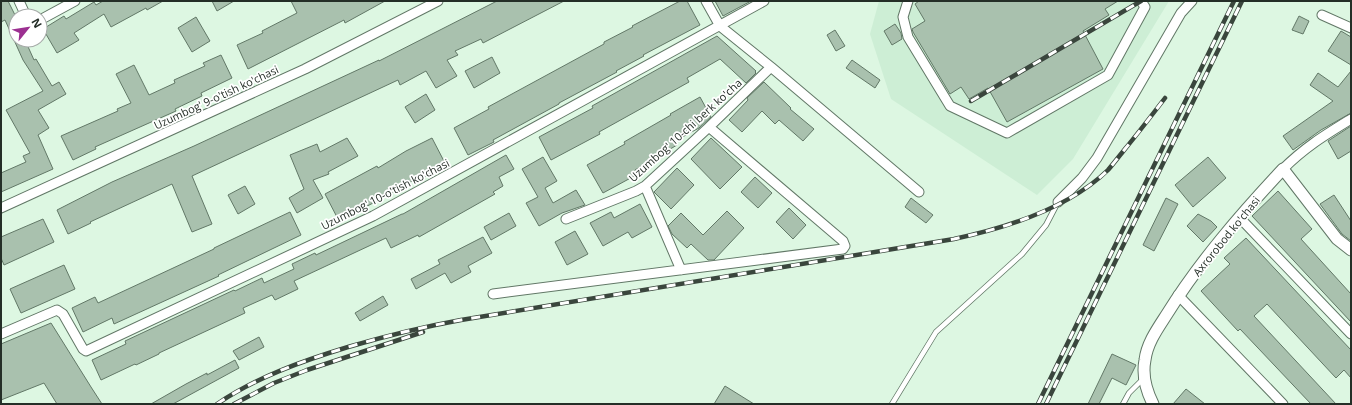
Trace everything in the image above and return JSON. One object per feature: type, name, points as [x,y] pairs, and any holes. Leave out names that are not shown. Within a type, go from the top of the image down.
[{"type":"street","points":[[48,16],[75,1]]},
{"type":"street","name":"Uzumbog' 9-o'tish ko'chasi","points":[[1,208],[305,70],[438,1]]},
{"type":"street","points":[[706,1],[720,26],[919,192]]},
{"type":"street","name":"Uzumbog' 10-o'tish ko'chasi","points":[[1,334],[58,310],[63,314],[83,350],[86,351],[373,216],[764,1]]},
{"type":"street","points":[[908,1],[903,17],[908,37],[950,106],[1007,133],[1108,75],[1145,7],[1141,1]]},
{"type":"street","points":[[1058,202],[1082,178],[1097,158],[1181,13],[1192,1]]},
{"type":"street","points":[[1322,15],[1351,28]]},
{"type":"street","name":"Uzumbog' 10-chi berk ko'cha","points":[[566,219],[645,186],[710,127],[771,67]]},
{"type":"street","points":[[1351,119],[1317,139],[1299,153],[1283,169],[1336,239],[1351,250]]},
{"type":"street","points":[[493,294],[843,249],[845,246],[843,241],[710,127]]},
{"type":"street","name":"Axrorobod ko'chasi","points":[[1153,404],[1148,394],[1144,378],[1145,358],[1150,343],[1178,295],[1239,217],[1283,169]]},
{"type":"street","points":[[645,186],[681,270]]},
{"type":"street","points":[[1239,217],[1351,334]]},
{"type":"street","points":[[1178,295],[1283,404]]},
{"type":"lane","points":[[892,404],[936,332],[1022,254],[1046,224],[1058,202]]},
{"type":"lane","points":[[1123,404],[1129,393],[1144,378]]},
{"type":"shaded area","points":[[879,1],[1169,1],[1073,159],[1037,195],[891,99],[870,34]]},
{"type":"building","points":[[1,1],[8,1],[12,8],[8,8],[8,27],[5,20],[1,22]]},
{"type":"building","points":[[103,1],[163,1],[147,10],[146,8],[111,27],[104,14],[74,33],[79,40],[57,53],[48,38],[48,26],[64,16],[66,19],[94,2],[96,5]]},
{"type":"building","points":[[212,1],[234,1],[217,11]]},
{"type":"building","points":[[291,1],[385,1],[345,23],[344,20],[248,69],[237,45],[263,33],[262,31],[297,13]]},
{"type":"building","points":[[497,1],[564,1],[483,43],[481,39],[455,51],[458,55],[447,60],[457,76],[436,88],[426,71],[400,85],[398,80],[192,176],[212,224],[192,232],[172,184],[90,222],[91,223],[68,234],[57,210],[112,182],[379,61]]},
{"type":"building","points":[[680,1],[687,1],[700,25],[643,55],[644,56],[616,71],[617,72],[493,140],[494,142],[468,155],[454,128],[489,109],[488,107],[604,44],[604,42],[633,27],[632,26]]},
{"type":"building","points":[[715,1],[751,1],[723,16]]},
{"type":"building","points":[[919,1],[1118,1],[1105,9],[1109,15],[1083,31],[1103,69],[1007,122],[988,88],[969,99],[961,87],[950,94],[912,29],[925,21],[915,4]]},
{"type":"building","points":[[1299,16],[1309,21],[1303,34],[1292,30]]},
{"type":"building","points":[[196,17],[210,41],[192,52],[178,28]]},
{"type":"building","points":[[895,24],[901,33],[902,39],[892,45],[884,31]]},
{"type":"building","points":[[835,30],[845,46],[836,51],[827,35]]},
{"type":"building","points":[[1341,31],[1351,37],[1351,65],[1328,51]]},
{"type":"building","points":[[717,36],[756,71],[756,73],[746,83],[720,59],[687,78],[689,82],[599,132],[600,134],[551,160],[539,137],[593,108],[592,106]]},
{"type":"building","points":[[18,48],[29,48],[34,60],[36,59],[52,86],[59,82],[66,94],[38,110],[49,128],[38,135],[53,169],[1,192],[1,173],[26,162],[23,156],[30,153],[6,110],[43,91],[23,60]]},
{"type":"building","points":[[221,55],[232,78],[201,93],[202,96],[175,109],[176,111],[95,147],[96,149],[73,160],[61,136],[118,111],[117,109],[131,103],[116,74],[134,65],[149,95],[175,83],[174,80],[205,66],[203,63]]},
{"type":"building","points":[[492,57],[500,73],[474,88],[465,71]]},
{"type":"building","points":[[852,60],[880,80],[875,88],[846,68]]},
{"type":"building","points":[[1351,71],[1351,113],[1321,130],[1293,150],[1283,136],[1333,101],[1310,85],[1318,73],[1338,87]]},
{"type":"building","points":[[764,82],[791,108],[790,109],[814,129],[803,141],[779,120],[775,124],[762,111],[742,132],[729,120],[748,100],[747,98]]},
{"type":"building","points":[[426,94],[435,110],[415,123],[405,107]]},
{"type":"building","points":[[700,97],[711,117],[699,128],[675,141],[677,145],[635,170],[638,174],[603,193],[587,165],[625,144],[624,142]]},
{"type":"building","points":[[1351,126],[1351,151],[1338,159],[1328,141]]},
{"type":"building","points":[[347,138],[358,156],[328,172],[329,174],[313,180],[323,198],[297,213],[289,198],[304,189],[290,155],[317,144],[320,152]]},
{"type":"building","points":[[432,138],[446,165],[421,179],[419,177],[339,221],[325,194],[377,166],[378,168],[406,151]]},
{"type":"building","points":[[711,138],[742,167],[720,189],[691,159]]},
{"type":"building","points":[[506,155],[514,169],[499,177],[503,186],[493,192],[495,194],[419,237],[418,235],[391,248],[386,238],[294,281],[298,289],[275,300],[272,295],[243,308],[245,313],[101,380],[92,360],[126,344],[125,341],[262,278],[264,283],[294,269],[292,264],[315,253],[316,255],[403,214]]},
{"type":"building","points":[[543,157],[557,181],[545,188],[553,203],[576,190],[585,205],[562,213],[539,226],[526,203],[538,197],[522,169]]},
{"type":"building","points":[[1208,157],[1226,178],[1193,207],[1175,185]]},
{"type":"building","points":[[677,168],[694,185],[671,209],[654,192]]},
{"type":"building","points":[[755,177],[772,193],[758,208],[741,192]]},
{"type":"building","points":[[245,186],[255,204],[238,214],[228,195]]},
{"type":"building","points":[[1278,191],[1312,229],[1301,239],[1351,294],[1351,322],[1252,216]]},
{"type":"building","points":[[1334,195],[1351,221],[1351,241],[1342,234],[1320,204]]},
{"type":"building","points":[[911,198],[933,215],[926,223],[905,207]]},
{"type":"building","points":[[1166,198],[1178,204],[1154,251],[1143,245]]},
{"type":"building","points":[[640,204],[652,227],[632,238],[628,232],[603,246],[590,223],[611,212],[614,218]]},
{"type":"building","points":[[789,208],[806,225],[793,239],[776,222]]},
{"type":"building","points":[[727,211],[744,228],[714,260],[708,260],[691,244],[687,248],[672,234],[668,226],[681,213],[703,235]]},
{"type":"building","points":[[290,212],[301,235],[218,275],[219,276],[114,324],[112,318],[83,332],[72,308],[95,297],[98,303]]},
{"type":"building","points":[[509,213],[516,226],[491,240],[484,227]]},
{"type":"building","points":[[1198,214],[1211,221],[1217,227],[1203,242],[1187,226]]},
{"type":"building","points":[[43,219],[54,242],[4,265],[1,258],[1,237]]},
{"type":"building","points":[[575,231],[588,254],[567,265],[555,242]]},
{"type":"building","points":[[483,237],[492,253],[468,266],[471,272],[451,283],[445,273],[416,289],[411,279],[440,264],[438,260]]},
{"type":"building","points":[[1246,238],[1351,350],[1351,378],[1344,370],[1336,378],[1267,304],[1254,316],[1336,404],[1311,404],[1240,329],[1238,331],[1201,291],[1230,264],[1224,258]]},
{"type":"building","points":[[64,265],[75,289],[21,313],[10,289]]},
{"type":"building","points":[[383,296],[388,305],[360,321],[355,313]]},
{"type":"building","points":[[51,323],[102,404],[57,404],[44,383],[1,400],[1,344]]},
{"type":"building","points":[[259,337],[264,347],[239,360],[233,351]]},
{"type":"building","points":[[1112,354],[1136,365],[1126,385],[1112,378],[1099,404],[1088,404]]},
{"type":"building","points":[[235,360],[239,368],[173,404],[151,404],[207,373],[207,375]]},
{"type":"building","points":[[725,386],[754,404],[714,404]]},
{"type":"building","points":[[1186,389],[1205,404],[1173,404]]},
{"type":"railway","points":[[971,101],[1141,1]]},
{"type":"railway","points":[[1038,404],[1234,1]]},
{"type":"railway","points":[[1046,404],[1242,1]]},
{"type":"railway","points":[[217,404],[232,394],[297,364],[390,335],[461,320],[954,239],[995,229],[1036,215],[1056,206],[1092,183],[1108,170],[1165,98]]},
{"type":"railway","points":[[234,404],[274,383],[307,370],[423,332]]}]
